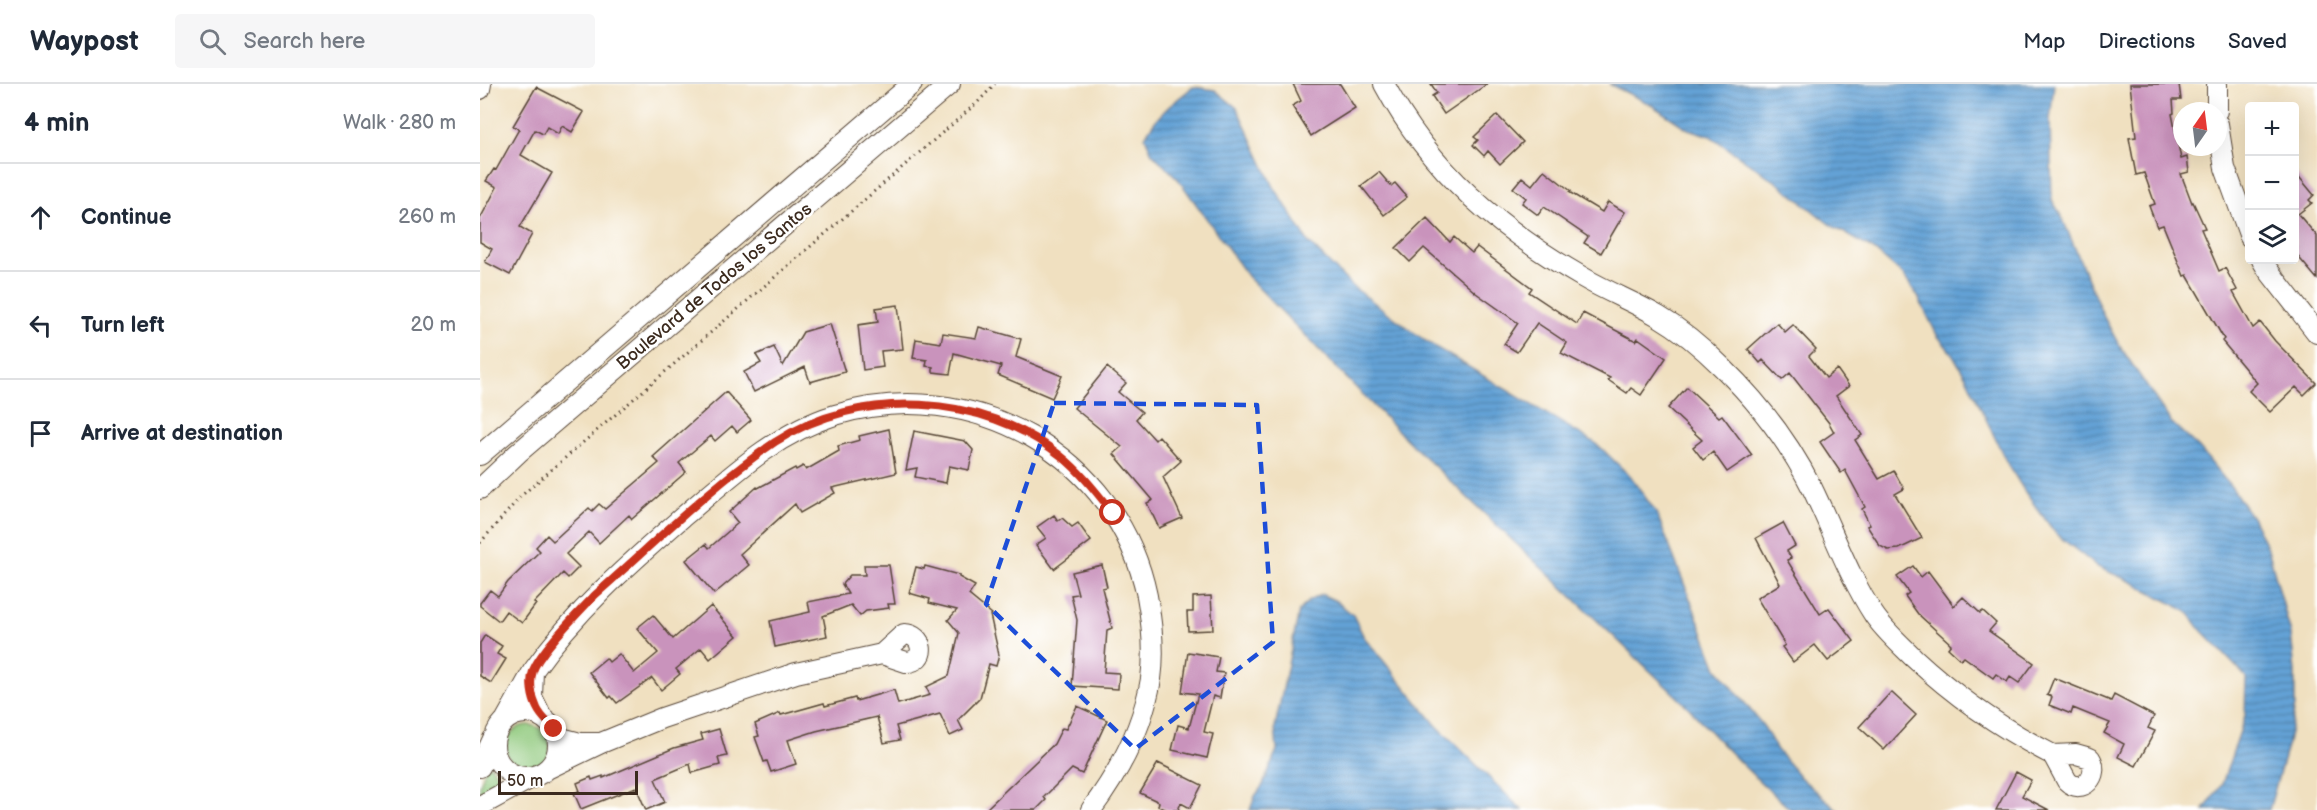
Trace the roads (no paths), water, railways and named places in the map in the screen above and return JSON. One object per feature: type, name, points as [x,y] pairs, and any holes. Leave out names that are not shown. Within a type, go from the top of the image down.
[{"type":"street","points":[[480,89],[481,84]]},
{"type":"street","name":"Boulevard de Todos los Santos","points":[[480,455],[912,84]]},
{"type":"street","name":"Boulevard de Todos los Santos","points":[[480,489],[544,430],[950,84]]},
{"type":"street","points":[[1384,84],[1417,138],[1446,173],[1495,218],[1558,263],[1659,317],[1695,342],[1745,390],[1775,426],[1792,452],[1812,489],[1855,583],[1892,638],[1948,690],[2000,725],[2053,755]]},
{"type":"street","points":[[2217,84],[2217,102]]},
{"type":"street","points":[[2223,156],[2225,168],[2245,223]]},
{"type":"street","points":[[2264,264],[2317,333]]},
{"type":"street","points":[[480,767],[499,727],[549,648],[595,595],[736,472],[777,442],[808,425],[836,415],[871,407],[911,404],[946,407],[976,413],[1010,424],[1033,437],[1061,456],[1092,486],[1113,513],[1125,534],[1143,578],[1151,617],[1153,648],[1151,677],[1137,730],[1122,762],[1091,810]]},
{"type":"street","points":[[480,806],[541,772],[601,743],[672,714],[796,673],[882,654]]},
{"type":"street","points":[[494,736],[493,746],[500,764],[515,776],[541,772],[555,759],[558,748],[557,737],[554,729],[542,717],[532,697],[533,671]]},
{"type":"street","points":[[506,719],[524,713],[542,717]]},
{"type":"street","points":[[557,737],[580,743],[601,743]]},
{"type":"water","points":[[1609,84],[2054,84],[2050,120],[2052,200],[2061,215],[2103,315],[2119,345],[2171,422],[2199,448],[2232,488],[2253,519],[2269,552],[2291,634],[2295,671],[2295,706],[2288,743],[2269,810],[2204,810],[2222,784],[2245,716],[2246,677],[2201,630],[2188,612],[2098,567],[2056,534],[2025,492],[2006,461],[1966,377],[1953,355],[1937,335],[1917,295],[1903,275],[1874,250],[1829,224],[1782,186],[1710,136],[1688,129],[1650,104]]},
{"type":"water","points":[[1193,87],[1215,90],[1237,108],[1274,187],[1309,243],[1352,286],[1427,342],[1597,444],[1632,478],[1657,514],[1717,668],[1764,727],[1777,750],[1801,778],[1838,810],[1791,810],[1725,748],[1689,708],[1407,440],[1250,279],[1178,179],[1152,153],[1145,137],[1160,115]]},
{"type":"water","points":[[1321,594],[1336,601],[1353,615],[1364,637],[1437,726],[1522,810],[1250,810],[1277,750],[1275,727],[1299,611]]}]
